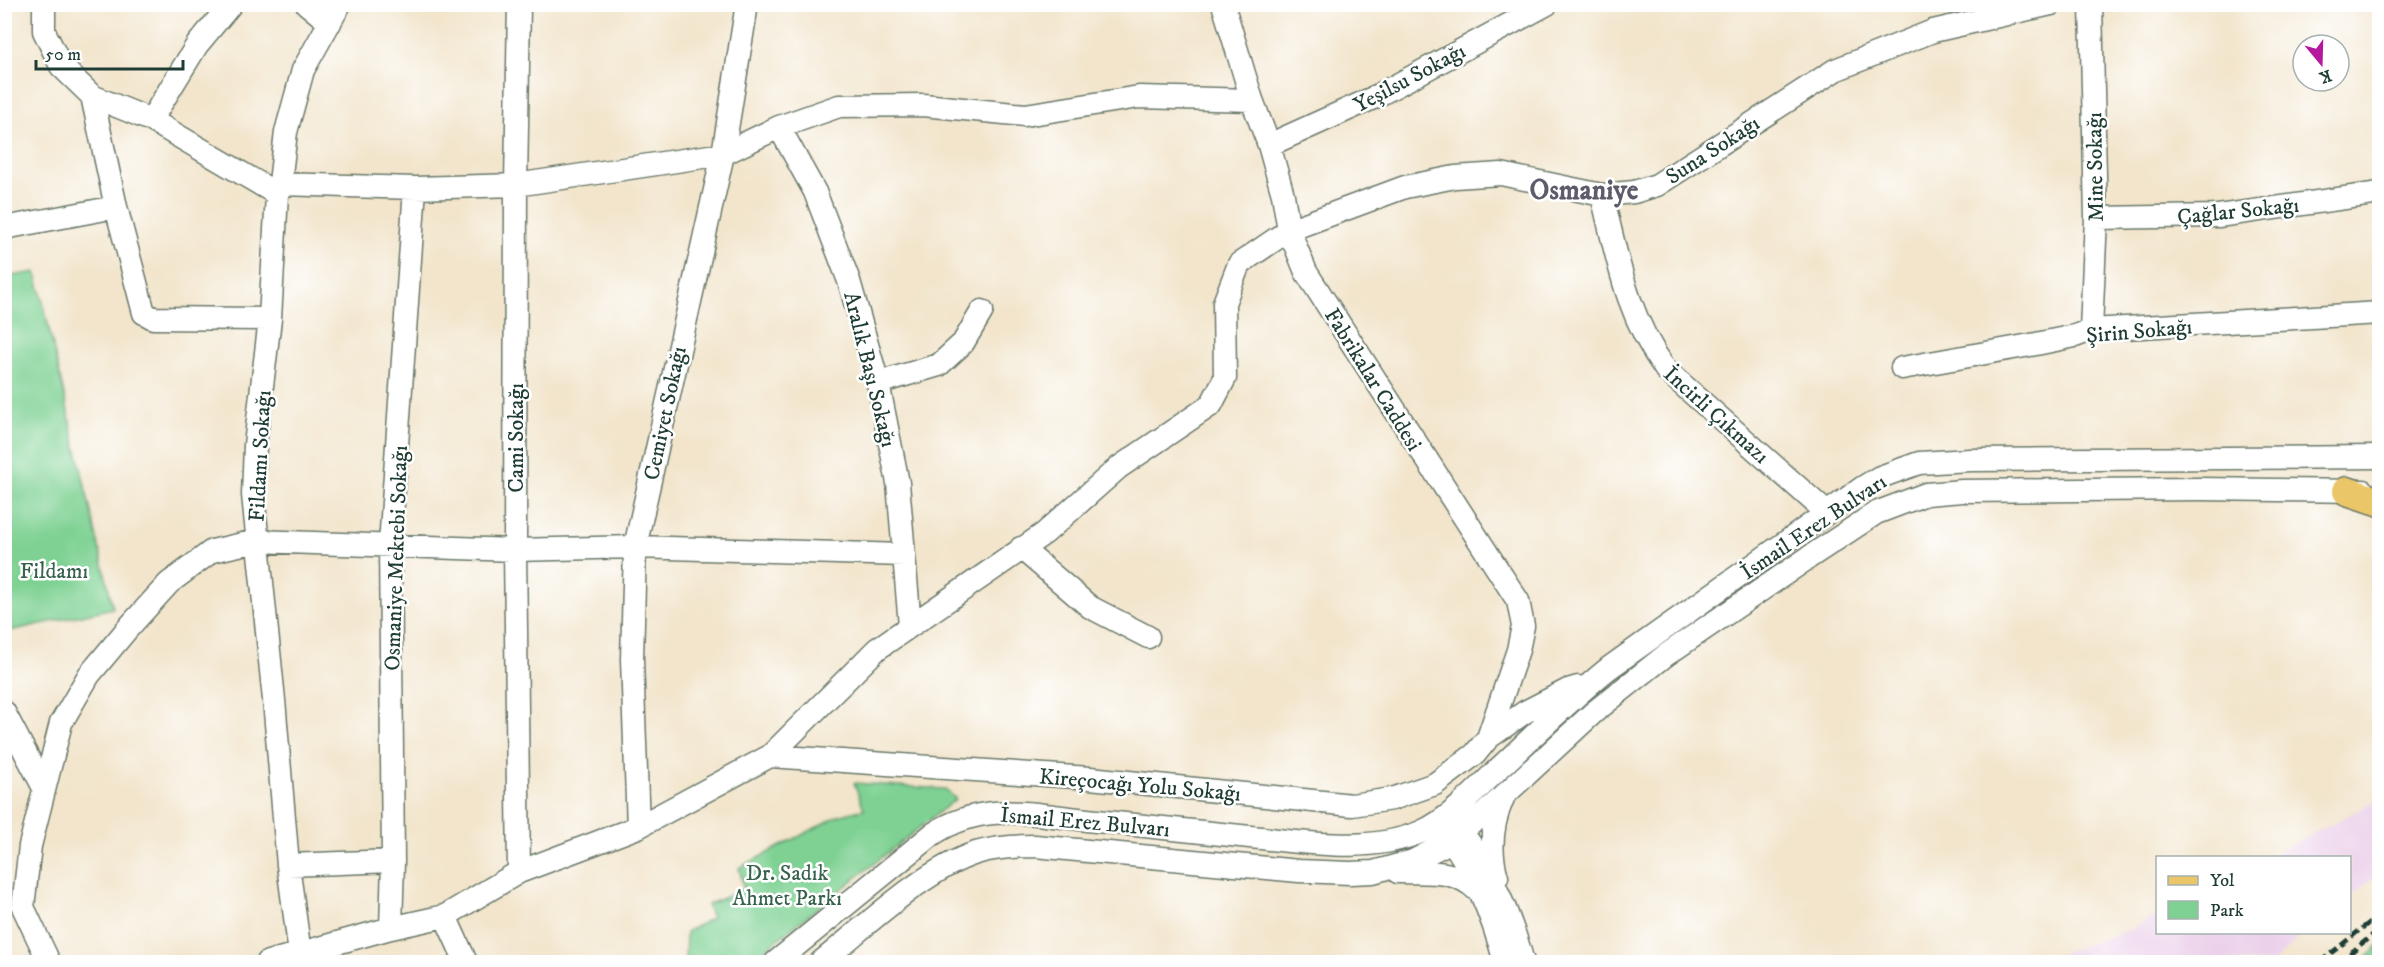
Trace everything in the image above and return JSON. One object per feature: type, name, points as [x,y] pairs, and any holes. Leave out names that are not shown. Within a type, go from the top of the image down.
[{"type":"main road","points":[[2347,491],[2379,502]]},
{"type":"street","points":[[44,4],[44,32],[61,66],[92,96],[151,120],[278,189],[516,185],[723,154],[779,127],[839,106],[923,105],[1024,115],[1139,98],[1252,100]]},
{"type":"street","points":[[151,120],[198,45],[231,4]]},
{"type":"street","points":[[307,4],[335,14]]},
{"type":"street","name":"Cami Sokağı","points":[[519,4],[514,550],[519,872]]},
{"type":"street","name":"Cemiyet Sokağı","points":[[638,827],[632,659],[635,547],[723,154],[747,4]]},
{"type":"street","name":"Fabrikalar Caddesi","points":[[1223,4],[1252,100],[1269,145],[1283,195],[1289,230],[1306,272],[1518,601],[1523,626],[1518,650],[1488,738]]},
{"type":"street","name":"Yeşilsu Sokağı","points":[[1269,145],[1373,98],[1547,4]]},
{"type":"street","name":"Suna Sokağı","points":[[274,962],[391,928],[445,916],[519,872],[638,827],[770,756],[877,649],[1045,533],[1118,468],[1176,432],[1211,405],[1225,378],[1224,303],[1239,264],[1289,230],[1405,187],[1455,177],[1501,174],[1602,195],[1634,192],[1657,185],[1835,70],[1933,31],[2052,4]]},
{"type":"street","name":"Mine Sokağı","points":[[2091,4],[2096,218],[2091,330]]},
{"type":"street","name":"Fildamı Sokağı","points":[[300,954],[288,866],[253,495],[255,455],[270,319],[278,189],[286,132],[303,70],[335,14]]},
{"type":"street","points":[[92,96],[116,207],[144,313],[153,318],[270,319]]},
{"type":"street","name":"Aralık Başı Sokağı","points":[[779,127],[815,192],[849,281],[878,383],[898,483],[910,626]]},
{"type":"street","name":"Osmaniye Mektebi Sokağı","points":[[391,928],[393,861],[390,544],[415,188]]},
{"type":"street","name":"Çağlar Sokağı","points":[[2096,218],[2218,216],[2379,193]]},
{"type":"street","name":"İncirli Çıkmazı","points":[[1602,195],[1621,273],[1633,310],[1654,353],[1666,370],[1827,513]]},
{"type":"street","points":[[4,228],[116,207]]},
{"type":"street","points":[[878,383],[939,365],[963,343],[982,311]]},
{"type":"street","name":"Şirin Sokağı","points":[[1902,368],[2046,342],[2091,330],[2379,313]]},
{"type":"street","name":"İsmail Erez Bulvarı","points":[[821,963],[931,875],[976,853],[996,849],[1035,846],[1299,871],[1372,872],[1413,861],[1445,830],[1484,783],[1590,683],[1862,488],[1880,477],[1919,463],[2044,458],[2379,457]]},
{"type":"street","name":"İsmail Erez Bulvarı","points":[[776,963],[933,834],[962,819],[985,813],[1017,812],[1162,828],[1355,845],[1388,842],[1422,831],[1445,830],[1503,797],[1593,713],[1666,656],[1876,513],[1926,494],[1962,491],[2188,489],[2379,492]]},
{"type":"street","points":[[48,963],[23,907],[30,846],[61,723],[88,675],[129,627],[169,583],[212,551],[256,541],[514,550],[635,547],[904,555]]},
{"type":"street","points":[[1021,548],[1090,607],[1148,637]]},
{"type":"street","points":[[1488,738],[1544,701],[1590,683]]},
{"type":"street","points":[[4,712],[44,788]]},
{"type":"street","name":"Kireçocağı Yolu Sokağı","points":[[770,756],[1090,777],[1352,805],[1392,799],[1435,784],[1474,754],[1488,738]]},
{"type":"street","points":[[1503,797],[1497,811],[1492,848],[1504,904],[1523,963]]},
{"type":"street","points":[[1445,830],[1469,842],[1482,860],[1504,904]]},
{"type":"street","points":[[1445,830],[1484,895],[1505,963]]},
{"type":"street","points":[[288,866],[393,861]]},
{"type":"street","points":[[1372,872],[1445,872],[1460,878],[1484,895]]},
{"type":"street","points":[[445,916],[466,963]]},
{"type":"shaded area","points":[[2379,799],[2379,873],[2351,896],[2351,856],[2271,856]]},
{"type":"shaded area","points":[[2156,916],[2156,934],[2304,934],[2274,962],[2039,962],[2134,928]]},
{"type":"green space","name":"Fildamı","points":[[36,272],[113,608],[5,632],[5,277]]},
{"type":"green space","name":"Dr. Sadık Ahmet Parkı","points":[[854,783],[944,789],[956,799],[749,962],[685,962],[686,932],[712,918],[707,905],[744,889],[739,868],[838,816],[864,809]]},
{"type":"green space","points":[[2379,945],[2379,962],[2362,962]]},
{"type":"railway","points":[[2320,962],[2380,914]]},
{"type":"railway","points":[[2339,962],[2380,929]]},
{"type":"district","name":"Osmaniye","points":[[1584,189]]}]
